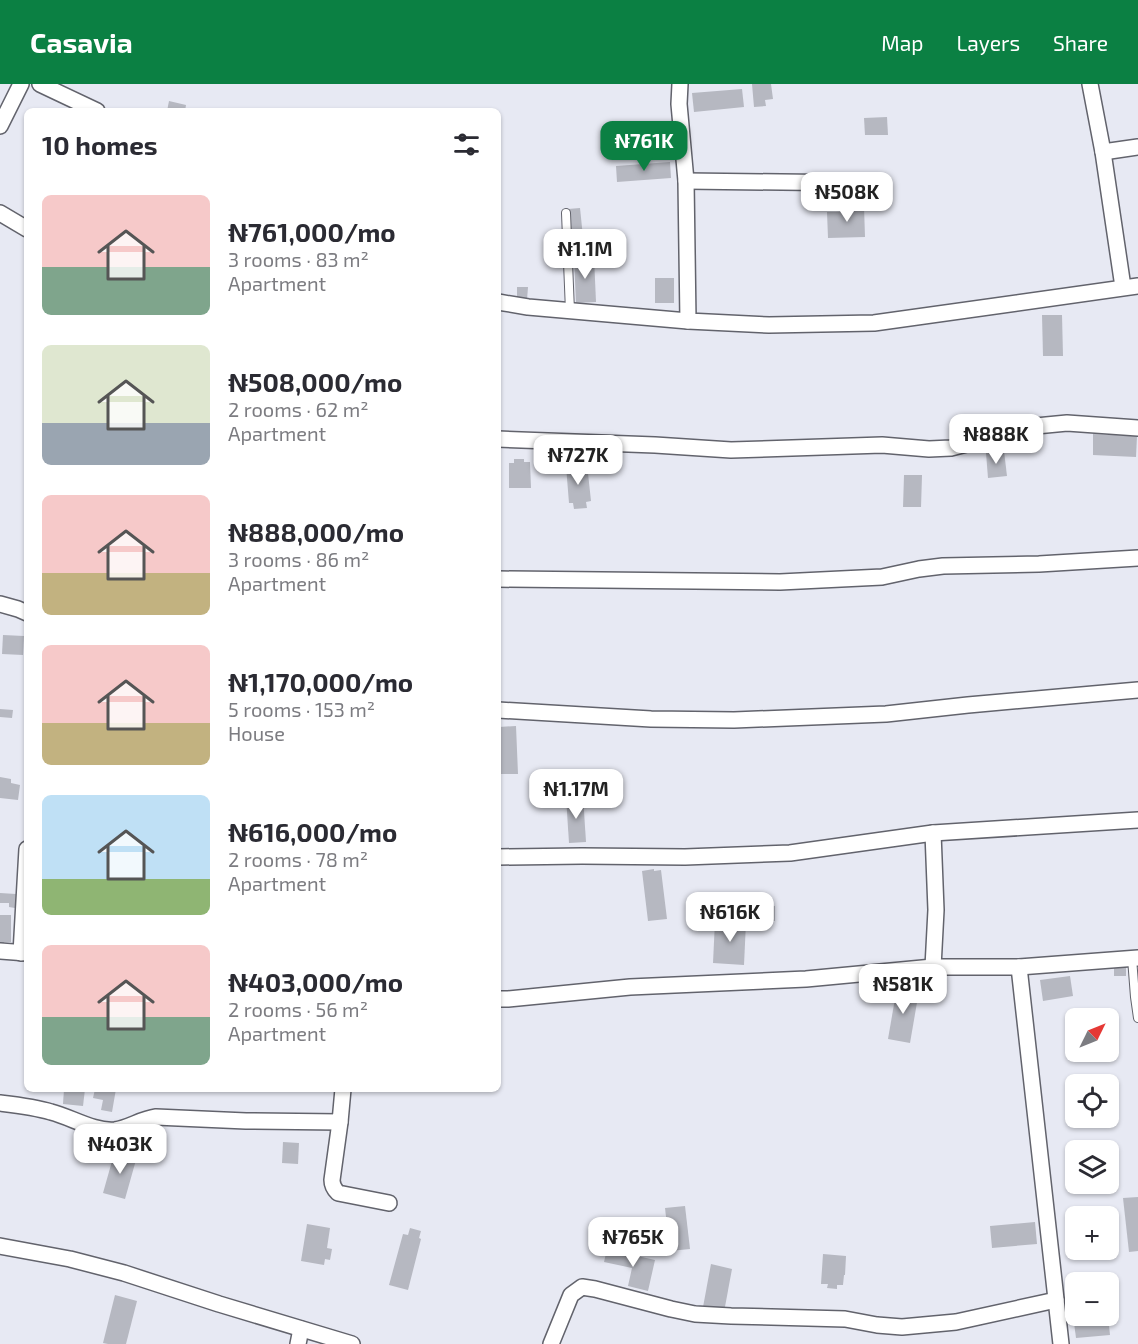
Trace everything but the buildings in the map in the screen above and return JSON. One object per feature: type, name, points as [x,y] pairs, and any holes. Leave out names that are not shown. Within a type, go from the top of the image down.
[{"type":"street","points":[[0,126],[21,84]]},
{"type":"street","points":[[40,84],[91,108]]},
{"type":"street","points":[[680,84],[686,181],[688,321]]},
{"type":"street","points":[[501,302],[528,307],[688,321],[769,325],[874,323],[1131,287],[1090,84]]},
{"type":"street","points":[[1102,152],[1138,147]]},
{"type":"street","points":[[686,181],[860,183]]},
{"type":"street","points":[[0,213],[24,227]]},
{"type":"street","points":[[501,440],[731,450],[882,445],[930,449],[951,448],[1036,426],[1067,423],[1138,428]]},
{"type":"street","points":[[501,579],[792,581],[882,577],[943,566],[1039,564],[1138,558]]},
{"type":"street","points":[[0,604],[24,612]]},
{"type":"street","points":[[501,710],[651,719],[734,720],[886,714],[1138,690]]},
{"type":"street","points":[[501,857],[686,857],[790,853],[933,833],[1138,820]]},
{"type":"street","points":[[933,833],[936,910],[933,967]]},
{"type":"street","points":[[0,951],[24,953]]},
{"type":"street","points":[[501,999],[630,987],[806,979],[933,967],[1019,967],[1135,958]]},
{"type":"street","points":[[1019,967],[1060,1344]]},
{"type":"street","points":[[343,1092],[332,1185],[338,1193],[389,1203]]},
{"type":"street","points":[[0,1103],[48,1111],[106,1130],[116,1130],[146,1118],[156,1117],[340,1122]]},
{"type":"street","points":[[0,1246],[70,1259],[124,1273],[300,1336],[352,1344]]},
{"type":"street","points":[[551,1344],[571,1295],[582,1287],[695,1314],[845,1319],[902,1327],[957,1322],[1056,1300]]},
{"type":"lane","points":[[566,213],[570,311]]},
{"type":"lane","points":[[1135,958],[1135,997],[1138,1018]]}]
